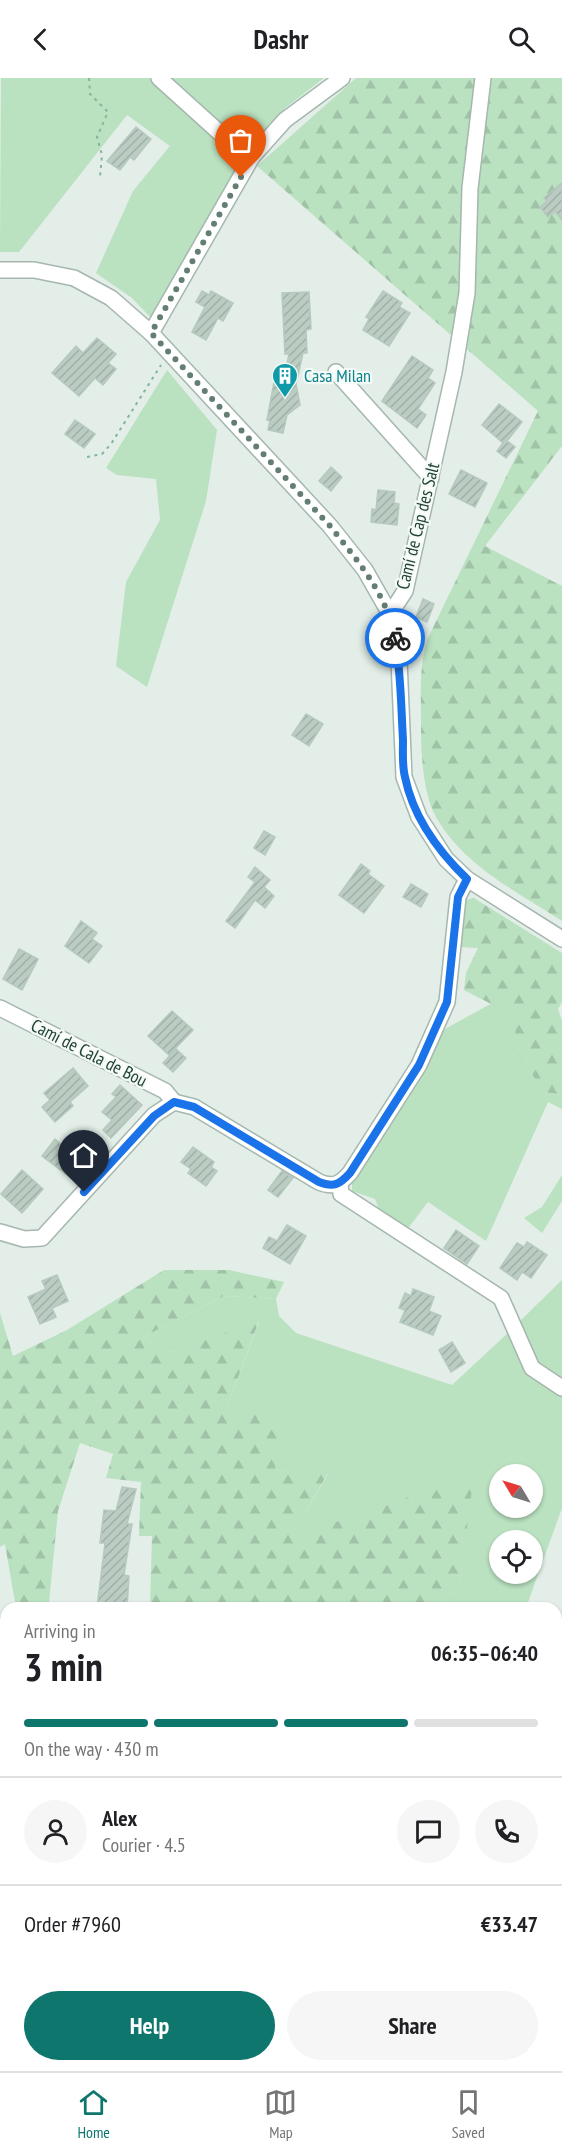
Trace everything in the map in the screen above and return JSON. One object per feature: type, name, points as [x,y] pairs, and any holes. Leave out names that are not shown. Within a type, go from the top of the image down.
[{"type":"street","points":[[159,78],[221,134],[252,157]]},
{"type":"street","points":[[151,333],[252,157],[285,120],[342,78]]},
{"type":"street","name":"Camí de Cap des Salt","points":[[390,614],[405,591],[454,372],[467,293],[470,188],[483,78]]},
{"type":"street","points":[[0,270],[34,270],[74,278],[111,297],[151,333],[330,526],[365,570],[390,614],[399,660],[404,777],[419,817],[446,859],[467,879],[562,939]]},
{"type":"street","points":[[336,372],[431,478]]},
{"type":"street","points":[[0,1232],[24,1239],[42,1238],[154,1116],[174,1102],[194,1107],[319,1182],[330,1186],[340,1184],[350,1173],[419,1065],[447,1002],[456,905],[467,879]]},
{"type":"street","name":"Camí de Cala de Bou","points":[[0,1008],[165,1091],[174,1102]]},
{"type":"street","points":[[340,1184],[341,1194],[501,1298],[532,1368],[562,1388]]},
{"type":"path","points":[[89,78],[90,94],[108,112],[97,137],[102,155],[100,177]]},
{"type":"path","points":[[87,457],[102,454],[111,444],[169,353]]},
{"type":"green space","points":[[1,78],[152,78],[234,153],[239,165],[153,320],[132,298],[96,273],[133,191],[170,146],[127,115],[19,252],[0,252]]},
{"type":"green space","points":[[166,78],[324,78],[285,108],[258,141],[248,144],[226,131]]},
{"type":"green space","points":[[356,78],[562,78],[562,446],[485,546],[562,586],[562,921],[476,864],[448,834],[431,807],[423,770],[421,745],[421,681],[427,640],[538,411],[257,166]]},
{"type":"green space","points":[[167,370],[217,430],[206,501],[147,687],[116,666],[126,582],[160,520],[156,479],[117,475],[106,468]]},
{"type":"green space","points":[[474,898],[562,953],[562,1002],[558,1009],[562,1021],[562,1095],[544,1092],[513,1046],[518,1018],[464,990],[466,973],[478,948],[459,947],[465,900]]},
{"type":"green space","points":[[492,1003],[518,1018],[544,1092],[562,1095],[562,1109],[548,1102],[486,1241],[428,1202],[406,1231],[382,1217],[375,1199],[352,1191],[352,1183],[371,1146],[445,1029]]},
{"type":"green space","points":[[562,1175],[562,1201],[542,1233],[524,1218],[542,1207]]},
{"type":"green space","points":[[164,1270],[229,1270],[284,1282],[276,1299],[224,1296],[143,1337],[172,1352],[259,1321],[227,1407],[282,1420],[275,1470],[328,1473],[290,1538],[429,1490],[472,1489],[459,1588],[441,1602],[150,1602],[152,1536],[139,1536],[141,1482],[106,1478],[113,1454],[80,1443],[58,1511],[49,1602],[15,1602],[5,1544],[0,1547],[0,1313],[13,1356],[67,1330]]},
{"type":"green space","points":[[562,1280],[562,1379],[539,1362],[519,1322]]},
{"type":"green space","points":[[224,1296],[276,1299],[279,1316],[296,1333],[452,1385],[509,1332],[527,1368],[562,1396],[562,1508],[543,1561],[543,1530],[489,1530],[489,1584],[535,1584],[528,1602],[441,1602],[459,1588],[471,1490],[429,1490],[289,1539],[328,1474],[275,1470],[227,1407],[259,1322],[172,1352],[143,1337]]},
{"type":"building","points":[[136,127],[151,139],[134,160],[130,157],[120,170],[107,161]]},
{"type":"building","points":[[562,183],[562,220],[555,211],[548,217],[540,207],[547,201],[544,198]]},
{"type":"building","points":[[202,291],[209,295],[211,291],[233,303],[223,321],[218,318],[206,340],[192,332],[205,307],[196,302]]},
{"type":"building","points":[[383,291],[402,303],[399,307],[410,313],[389,346],[363,330],[369,319],[366,317]]},
{"type":"building","points":[[309,292],[311,329],[306,330],[307,353],[303,353],[296,384],[300,405],[287,415],[283,433],[268,430],[270,421],[267,420],[275,377],[284,379],[289,354],[285,354],[282,293]]},
{"type":"building","points":[[97,338],[116,354],[108,363],[116,369],[103,385],[95,378],[79,396],[52,373],[76,346],[83,353]]},
{"type":"building","points":[[412,356],[433,370],[428,378],[435,383],[418,409],[426,415],[417,428],[382,401]]},
{"type":"building","points":[[499,404],[522,422],[507,441],[515,447],[506,458],[497,451],[503,443],[482,425]]},
{"type":"building","points":[[75,420],[95,434],[84,448],[65,434]]},
{"type":"building","points":[[331,467],[342,477],[331,491],[319,481]]},
{"type":"building","points":[[461,470],[487,483],[475,507],[449,494]]},
{"type":"building","points":[[378,490],[395,492],[394,503],[399,504],[397,525],[371,522],[372,509],[376,510]]},
{"type":"building","points":[[423,599],[434,604],[427,622],[416,617]]},
{"type":"building","points":[[306,714],[323,724],[309,746],[292,735]]},
{"type":"building","points":[[264,831],[275,837],[265,855],[254,848]]},
{"type":"building","points":[[361,864],[370,871],[368,874],[384,886],[364,913],[339,895]]},
{"type":"building","points":[[255,867],[270,880],[264,887],[274,896],[265,908],[255,900],[235,928],[226,921],[255,882],[248,877]]},
{"type":"building","points":[[411,884],[428,894],[421,907],[403,897]]},
{"type":"building","points":[[81,921],[97,933],[92,939],[102,946],[89,963],[65,946]]},
{"type":"building","points":[[19,949],[38,959],[22,990],[3,979]]},
{"type":"building","points":[[172,1011],[193,1030],[169,1055],[148,1036]]},
{"type":"building","points":[[176,1049],[186,1058],[173,1072],[163,1063]]},
{"type":"building","points":[[73,1068],[88,1086],[70,1102],[73,1106],[55,1122],[42,1107],[50,1100],[44,1093]]},
{"type":"building","points":[[120,1085],[142,1105],[111,1138],[103,1130],[112,1120],[102,1112],[116,1097],[112,1094]]},
{"type":"building","points":[[55,1139],[85,1166],[74,1180],[42,1156]]},
{"type":"building","points":[[193,1147],[214,1162],[211,1167],[217,1171],[206,1186],[188,1173],[191,1169],[181,1162]]},
{"type":"building","points":[[22,1170],[43,1189],[22,1213],[1,1194]]},
{"type":"building","points":[[282,1171],[293,1178],[278,1197],[268,1190]]},
{"type":"building","points":[[287,1225],[306,1236],[290,1264],[263,1248],[269,1237],[277,1241]]},
{"type":"building","points":[[456,1230],[479,1246],[467,1264],[444,1248]]},
{"type":"building","points":[[527,1242],[547,1255],[531,1278],[522,1272],[517,1280],[500,1268],[517,1243],[524,1247]]},
{"type":"building","points":[[57,1275],[68,1301],[52,1308],[56,1317],[40,1324],[28,1297],[46,1289],[42,1281]]},
{"type":"building","points":[[413,1289],[434,1297],[429,1311],[441,1316],[433,1335],[400,1322],[405,1310],[399,1308],[405,1293],[411,1296]]},
{"type":"building","points":[[452,1342],[465,1363],[451,1372],[439,1350]]},
{"type":"building","points":[[122,1487],[136,1489],[127,1524],[132,1524],[124,1575],[129,1576],[127,1602],[98,1602],[105,1543],[100,1543],[104,1510],[116,1511]]},
{"type":"way so far","points":[[241,177],[151,333],[330,526],[365,570],[390,614],[395,638]]},
{"type":"place","name":"Casa Milan","points":[[285,399]]},
{"type":"route","points":[[84,1192],[154,1116],[174,1102],[182,1102],[194,1107],[319,1182],[330,1186],[340,1184],[350,1173],[419,1065],[447,1002],[454,921],[458,897],[467,879],[446,859],[432,840],[419,817],[404,777],[399,660],[395,638]]}]
